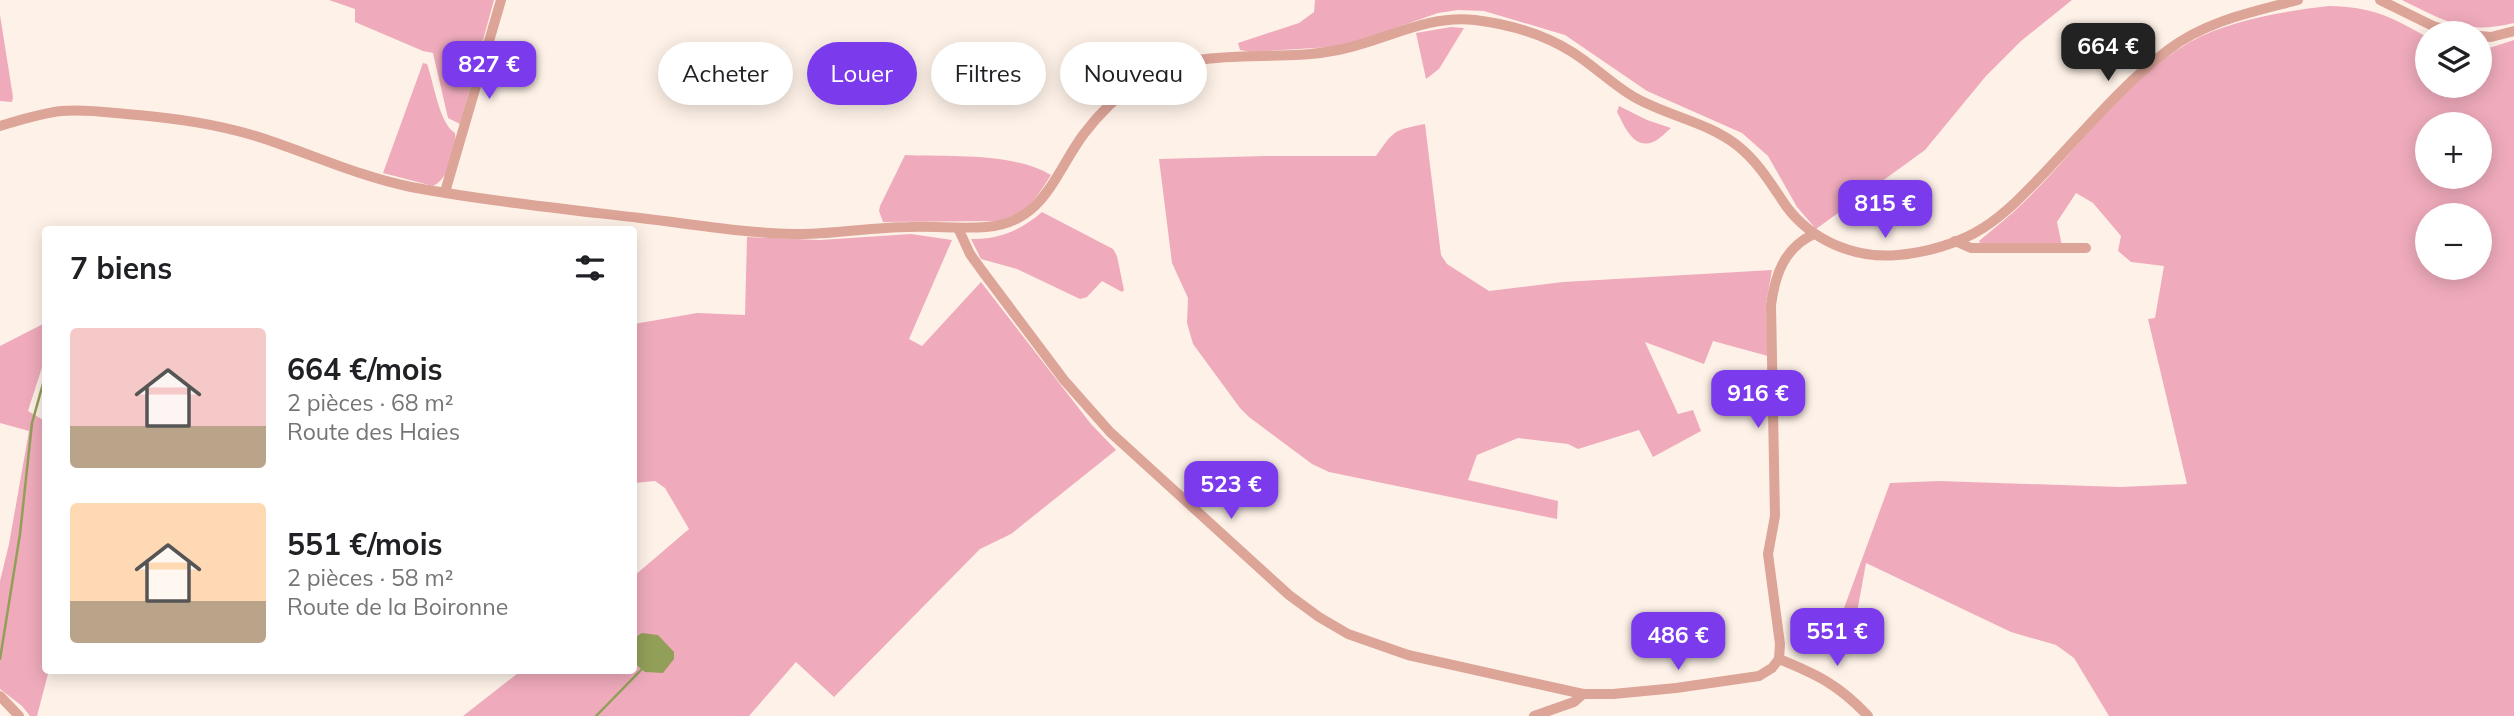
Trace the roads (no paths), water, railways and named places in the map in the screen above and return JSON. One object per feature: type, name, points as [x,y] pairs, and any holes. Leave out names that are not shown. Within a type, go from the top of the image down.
[{"type":"street","points":[[445,192],[501,0]]},
{"type":"street","points":[[0,126],[39,115],[83,111],[211,124],[267,140],[368,176],[445,192],[586,212],[791,234],[878,228],[995,227],[1026,215],[1045,195],[1097,117],[1128,89],[1157,71],[1204,58],[1258,58],[1328,52],[1360,45],[1429,22],[1457,18],[1494,23],[1541,36],[1572,52],[1634,97],[1722,135],[1754,160],[1788,208],[1814,234],[1854,253],[1881,256],[1910,254],[1955,241],[1983,228],[2008,209],[2130,83],[2174,46],[2212,25],[2298,0]]},
{"type":"street","points":[[2380,0],[2423,21]]},
{"type":"street","points":[[2492,37],[2514,31]]},
{"type":"street","points":[[958,228],[970,254],[1086,406],[1149,470],[1263,573],[1307,608],[1348,634],[1383,647],[1583,694],[1676,688],[1759,676],[1772,668],[1779,659],[1780,644],[1768,554],[1774,516],[1771,305],[1781,264],[1804,239],[1814,234]]},
{"type":"street","points":[[1955,241],[1971,247],[2086,248]]},
{"type":"street","points":[[1779,659],[1835,685],[1868,716]]},
{"type":"street","points":[[1534,716],[1574,702],[1583,694]]},
{"type":"street","points":[[0,696],[19,716]]},
{"type":"waterway","points":[[0,659],[20,534],[32,423],[42,387]]},
{"type":"waterway","points":[[596,716],[643,668]]}]
